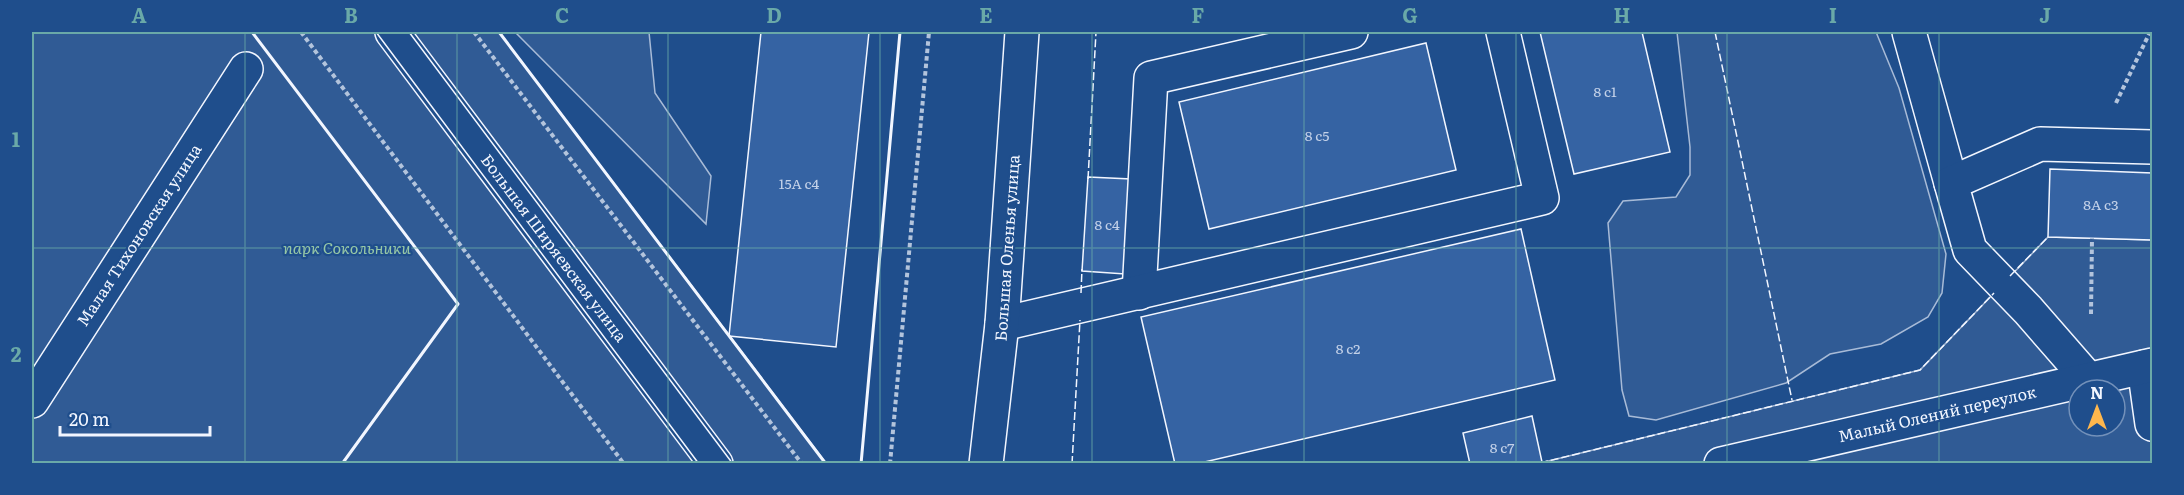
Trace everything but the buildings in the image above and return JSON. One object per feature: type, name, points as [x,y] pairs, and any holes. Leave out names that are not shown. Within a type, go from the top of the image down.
[{"type":"street","name":"Большая Ширяевская улица","points":[[392,32],[716,464]]},
{"type":"street","name":"Большая Оленья улица","points":[[986,464],[1002,324],[1022,32]]},
{"type":"street","points":[[1139,293],[1151,78],[1351,32]]},
{"type":"street","points":[[1002,324],[1542,198],[1503,32]]},
{"type":"street","points":[[1909,32],[1970,250],[2028,310],[2087,378]]},
{"type":"street","name":"Малая Тихоновская улица","points":[[32,401],[246,69]]},
{"type":"street","points":[[1951,183],[2040,144],[2152,147]]},
{"type":"street","points":[[2148,366],[2152,424]]},
{"type":"street","name":"Малый Олений переулок","points":[[2097,378],[2148,366]]},
{"type":"street","name":"Малый Олений переулок","points":[[1721,464],[2067,385]]},
{"type":"path","points":[[301,32],[624,464]]},
{"type":"path","points":[[474,32],[802,464]]},
{"type":"path","points":[[890,464],[929,32]]},
{"type":"path","points":[[2096,146],[2150,32]]},
{"type":"shaded area","name":"парк Сокольники","points":[[32,32],[499,32],[826,463],[32,464]]},
{"type":"shaded area","points":[[515,32],[649,32],[655,93],[711,176],[706,224]]},
{"type":"shaded area","points":[[1677,32],[1876,32],[1899,88],[1946,254],[1942,293],[1928,317],[1881,344],[1830,354],[1786,383],[1656,420],[1629,416],[1622,390],[1608,223],[1623,201],[1676,197],[1690,175],[1690,147]]},
{"type":"shaded area","points":[[2048,237],[2152,240],[2152,463],[1536,464],[1920,370]]},
{"type":"tram line","points":[[376,32],[699,464]]},
{"type":"tram line","points":[[409,32],[733,464]]},
{"type":"fence","points":[[1088,179],[1096,32]]},
{"type":"fence","points":[[1715,32],[1792,400]]},
{"type":"fence","points":[[2010,276],[2048,237]]},
{"type":"fence","points":[[1081,293],[1082,269]]},
{"type":"fence","points":[[1540,463],[1920,370],[1994,293]]},
{"type":"fence","points":[[1072,464],[1080,320]]},
{"type":"wall","points":[[252,32],[458,304],[342,464]]},
{"type":"wall","points":[[499,32],[826,464]]},
{"type":"wall","points":[[861,464],[900,32]]}]
